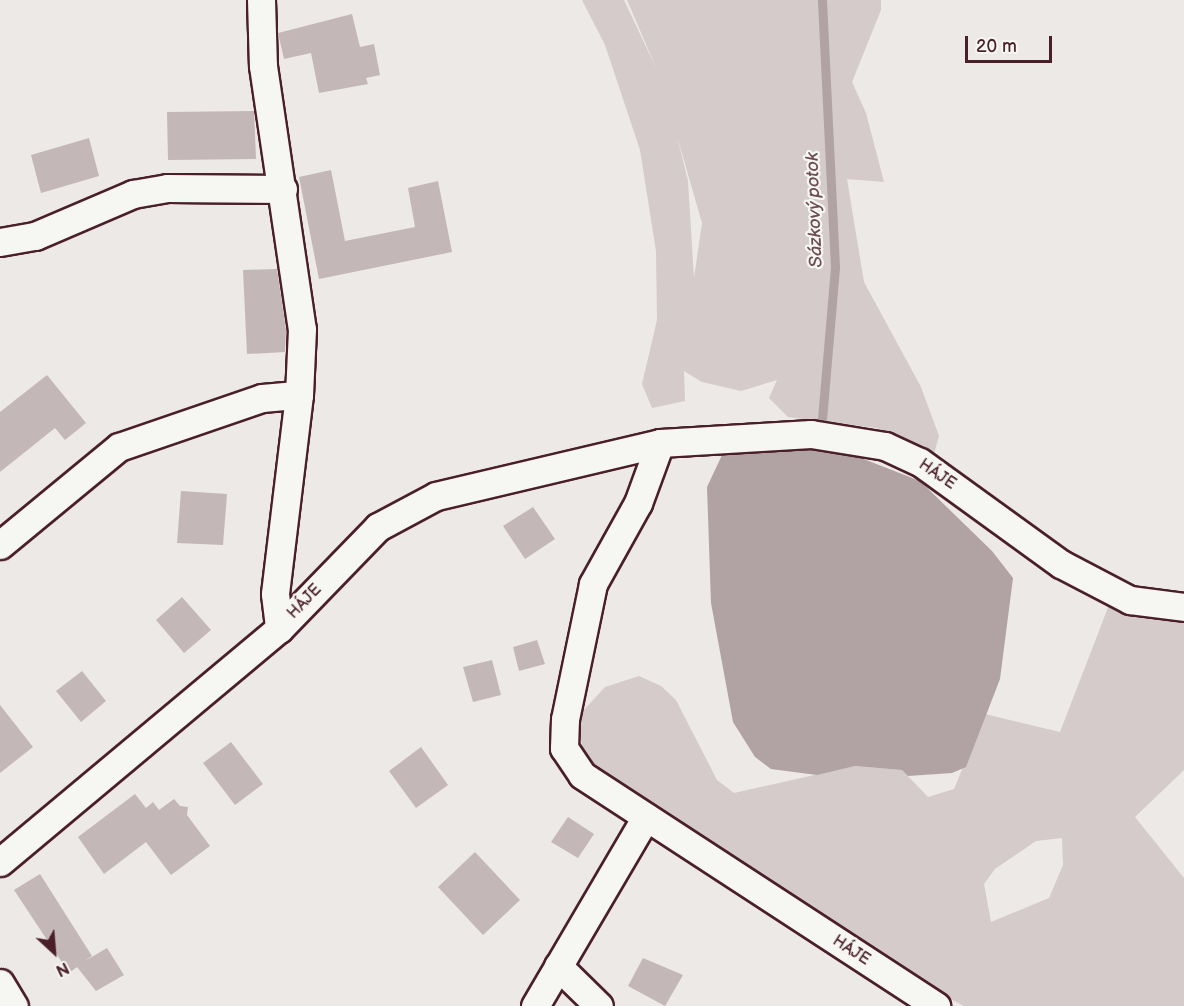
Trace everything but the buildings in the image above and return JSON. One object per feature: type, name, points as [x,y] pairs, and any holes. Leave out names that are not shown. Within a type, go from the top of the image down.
[{"type":"street","points":[[261,0],[263,66],[302,329],[299,395],[275,594],[279,629]]},
{"type":"street","points":[[0,242],[35,236],[133,194],[166,188],[283,189]]},
{"type":"street","points":[[0,545],[119,447],[262,398],[299,395]]},
{"type":"street","name":"HÁJE","points":[[0,862],[279,629],[378,528],[436,496],[660,443],[811,434],[885,446],[920,462],[1061,564],[1130,600],[1184,608]]},
{"type":"street","name":"HÁJE","points":[[660,443],[638,503],[593,584],[565,719],[564,748],[582,775],[936,1006]]},
{"type":"street","points":[[535,1006],[646,817]]},
{"type":"street","points":[[558,966],[599,1006]]},
{"type":"shaded area","points":[[582,0],[624,0],[657,70],[627,0],[881,0],[881,10],[852,82],[866,113],[884,182],[847,179],[864,282],[921,387],[939,436],[934,454],[877,428],[788,417],[769,398],[777,380],[741,391],[702,382],[684,371],[685,401],[652,408],[642,384],[657,320],[656,251],[640,150],[605,45]],"holes":[[[677,136],[702,223],[694,278],[688,181]]]},
{"type":"shaded area","points":[[786,442],[820,442],[920,481],[992,551],[1013,578],[1000,679],[966,767],[952,773],[908,776],[902,770],[855,766],[817,775],[771,769],[755,757],[733,722],[711,603],[707,487],[723,453]]},
{"type":"shaded area","points":[[1109,605],[1184,620],[1184,770],[1135,817],[1184,878],[1184,1006],[964,1006],[867,955],[604,781],[586,758],[579,734],[583,711],[605,687],[639,676],[661,686],[676,700],[717,780],[734,793],[855,766],[902,770],[928,797],[954,789],[985,714],[1060,732]],"holes":[[[1062,838],[1063,865],[1049,898],[991,922],[984,884],[995,869],[1036,841]]]},
{"type":"waterway","name":"Sázkový potok","points":[[822,0],[835,267],[822,419]]}]
